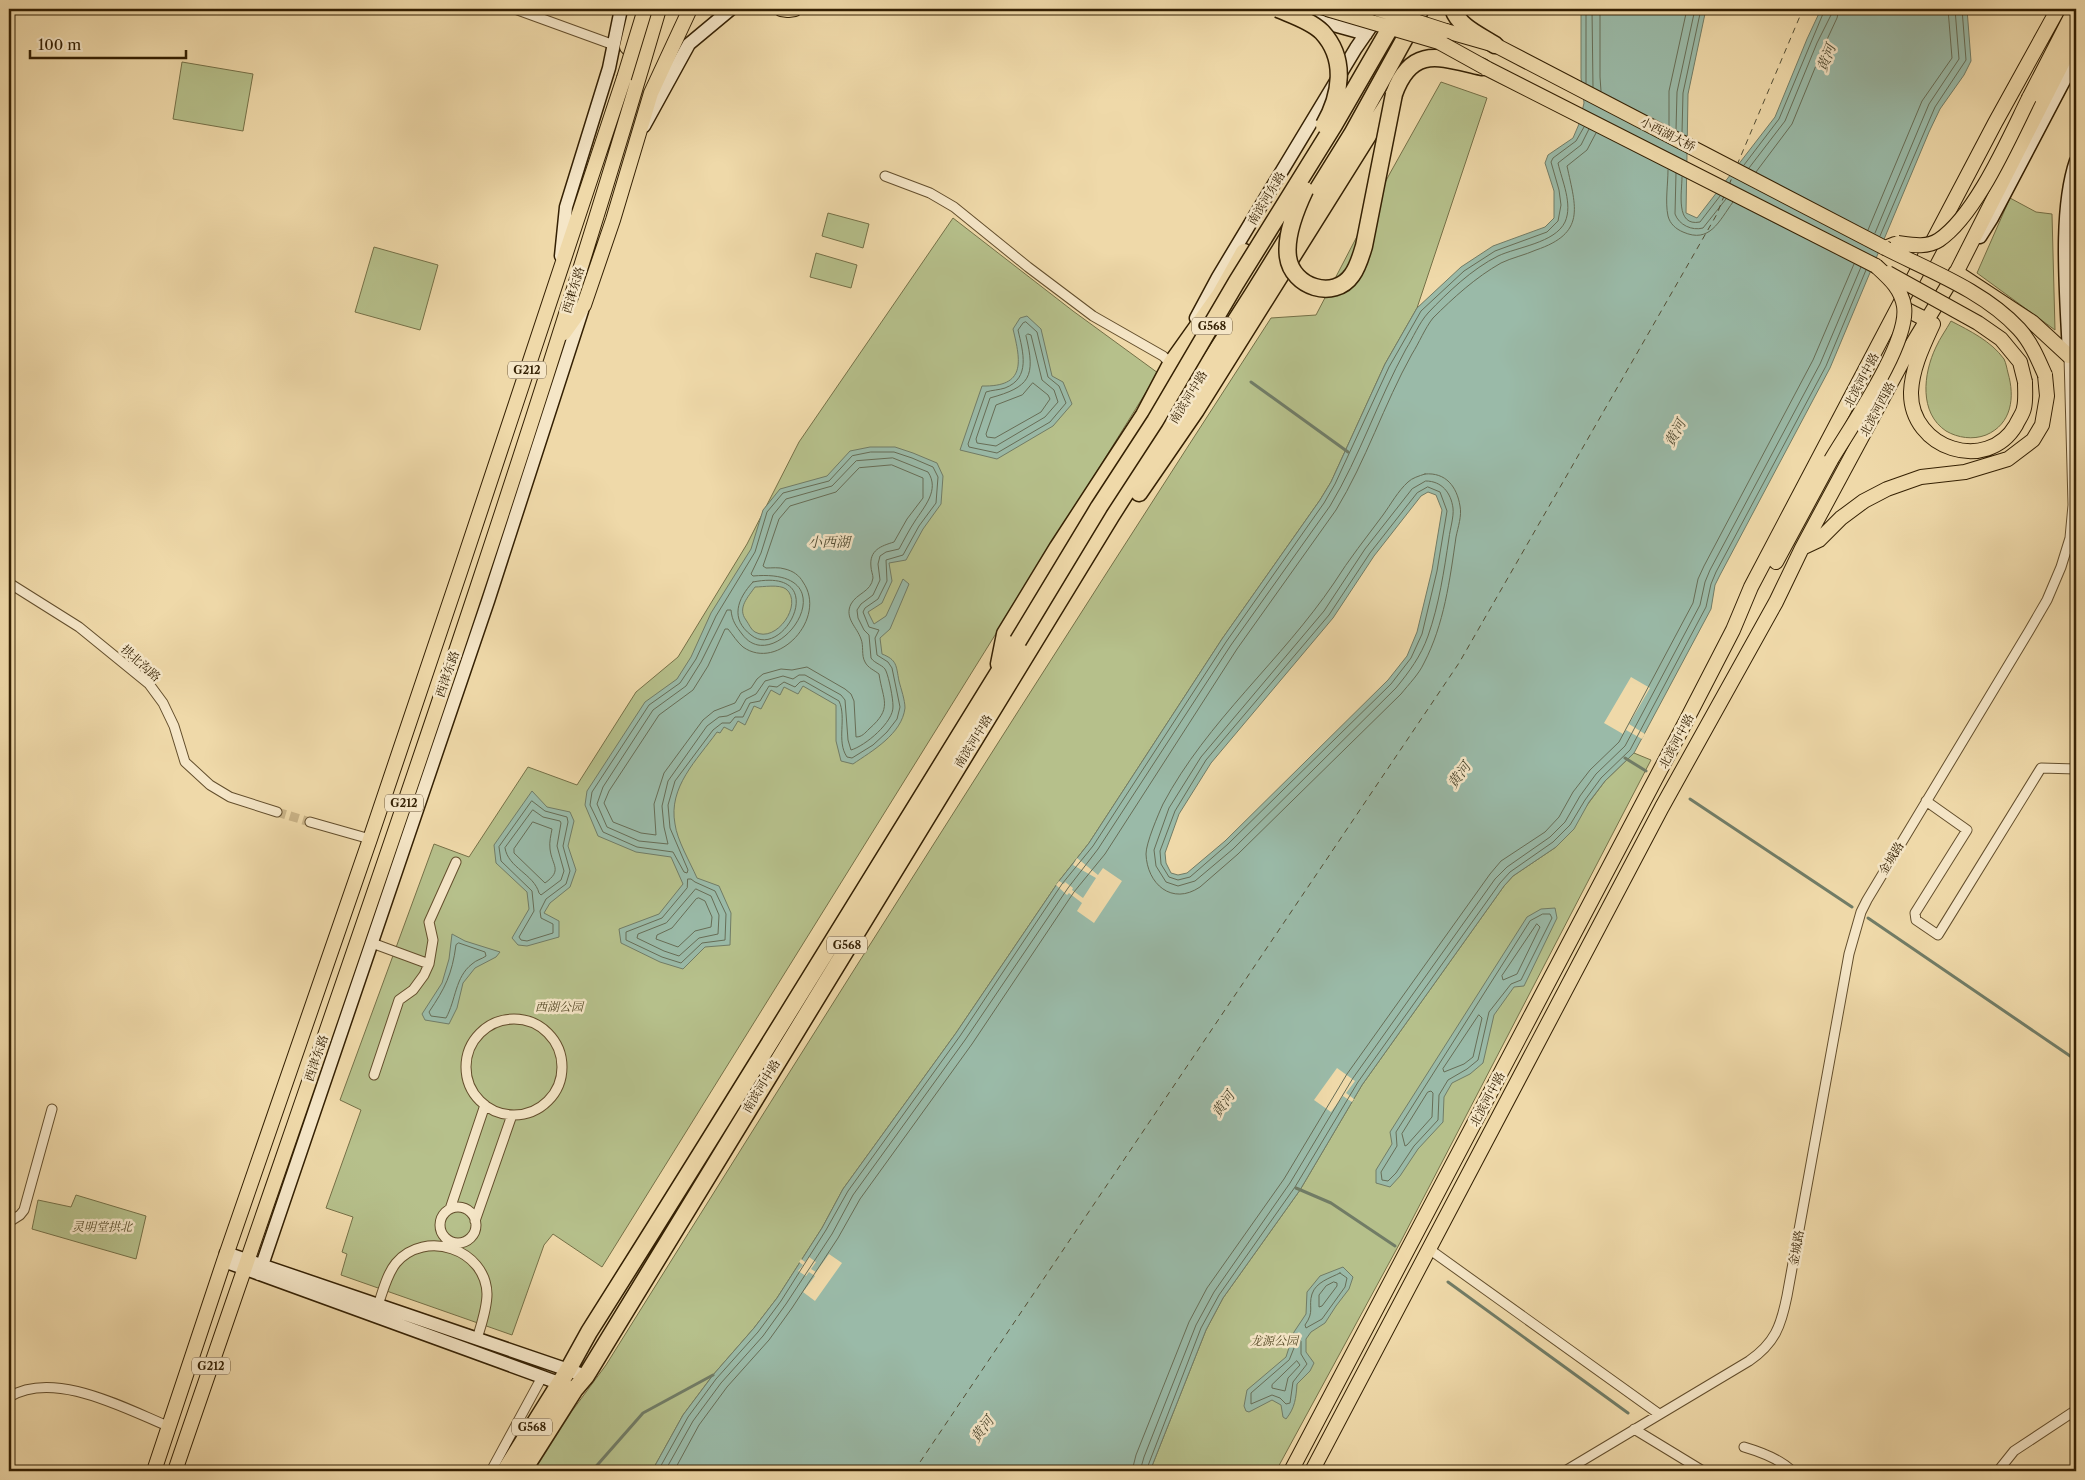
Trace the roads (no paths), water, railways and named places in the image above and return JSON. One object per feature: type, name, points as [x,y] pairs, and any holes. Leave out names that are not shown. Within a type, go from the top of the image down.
[{"type":"highway","points":[[998,674],[1005,634],[1058,547],[1144,415],[1171,364],[1220,295],[1244,252],[1326,122],[1337,93],[1340,69],[1334,52],[1322,32],[1307,22],[1279,9]]},
{"type":"highway","name":"南滨河中路","points":[[505,1471],[589,1332],[752,1074],[1099,507],[1155,421],[1401,9]]},
{"type":"highway","name":"南滨河中路","points":[[523,1471],[580,1383],[1111,516],[1352,134],[1421,9]]},
{"type":"highway","points":[[1453,9],[1456,17],[1467,27],[1495,44]]},
{"type":"highway","points":[[1356,87],[1293,215],[1288,256],[1292,270],[1301,281],[1313,288],[1327,289],[1341,285],[1352,276],[1358,264],[1364,246],[1394,94],[1399,81],[1418,61],[1439,57],[1486,68]]},
{"type":"highway","points":[[1111,516],[1131,505],[1196,410],[1394,94]]},
{"type":"main road","points":[[594,168],[630,38],[636,9]]},
{"type":"main road","name":"西津东路","points":[[154,1471],[225,1257],[370,839],[624,78],[645,9]]},
{"type":"main road","name":"西津东路","points":[[175,1471],[502,516],[659,9]]},
{"type":"main road","points":[[556,344],[584,305],[651,93],[690,9]]},
{"type":"main road","points":[[674,42],[700,9]]},
{"type":"main road","points":[[781,9],[796,9]]},
{"type":"main road","name":"小西湖大桥","points":[[1327,9],[1439,42],[1486,68],[1876,266]]},
{"type":"main road","name":"小西湖大桥","points":[[1378,9],[1495,44],[1974,294],[2019,329],[2035,352],[2045,375],[2047,396],[2042,426],[2033,440],[2008,459],[1965,472],[1921,476],[1887,489],[1864,501],[1841,518],[1819,540],[1802,548]]},
{"type":"main road","name":"北滨河中路","points":[[1291,1471],[1733,630],[1751,587],[1995,123],[2058,9]]},
{"type":"main road","points":[[1885,248],[1898,242],[1918,246],[1938,241],[1966,211],[1994,169],[2075,9]]},
{"type":"main road","points":[[1876,266],[1978,323],[2001,339],[2020,362],[2025,382],[2024,410],[2010,436],[1989,448],[1964,452],[1944,446],[1927,435],[1914,414],[1911,393],[1916,363],[1956,272],[2076,36]]},
{"type":"main road","points":[[1733,630],[1759,591],[1831,460],[1891,358],[1903,326],[1904,306],[1895,283],[1876,266]]},
{"type":"main road","points":[[1956,272],[2032,322],[2069,356]]},
{"type":"main road","name":"北滨河西路","points":[[1802,548],[1907,353],[1956,272]]},
{"type":"main road","points":[[1899,306],[1927,320]]},
{"type":"main road","name":"北滨河中路","points":[[1314,1468],[1662,807],[1776,602],[1802,548]]},
{"type":"street","points":[[515,9],[614,45]]},
{"type":"street","name":"西津东路","points":[[560,268],[566,207],[609,68],[622,9]]},
{"type":"street","points":[[640,132],[657,106],[689,44],[731,9]]},
{"type":"street","points":[[1279,9],[1366,34],[1384,9]]},
{"type":"street","name":"南滨河东路","points":[[1171,364],[1218,277],[1366,34]]},
{"type":"street","points":[[1956,272],[1992,218],[2076,58]]},
{"type":"street","name":"金城路","points":[[1565,1471],[1758,1354],[1774,1338],[1780,1323],[1791,1277],[1849,954],[1856,926],[1867,900],[2047,600],[2067,551],[2073,505],[2073,384],[2069,356],[2071,265],[2069,195],[2070,178],[2076,161]]},
{"type":"street","points":[[886,176],[930,193],[954,207],[1093,316],[1163,356],[1171,364]]},
{"type":"street","name":"西津东路","points":[[260,1269],[488,602],[584,305]]},
{"type":"street","name":"拱北沟路","points":[[9,584],[79,627],[149,684],[163,703],[174,726],[185,762],[210,786],[230,797],[277,812]]},
{"type":"street","points":[[1926,801],[1967,830],[1915,913],[1916,920],[1938,935],[2041,768],[2076,769]]},
{"type":"street","points":[[310,822],[370,839]]},
{"type":"street","points":[[374,1075],[398,1000],[413,990],[424,975],[429,964],[433,940],[429,922],[456,862]]},
{"type":"street","points":[[372,943],[429,964]]},
{"type":"street","points":[[511,1019],[530,1021],[546,1031],[557,1046],[562,1064],[559,1083],[550,1100],[534,1111],[512,1115],[498,1113],[485,1105],[470,1088],[465,1070],[468,1051],[478,1035],[493,1023],[511,1019]]},
{"type":"street","points":[[477,1339],[487,1293],[482,1274],[469,1258],[446,1239],[440,1227],[441,1220],[450,1209],[485,1105]]},
{"type":"street","points":[[9,1222],[20,1216],[24,1210],[52,1109]]},
{"type":"street","points":[[378,1305],[386,1281],[396,1263],[412,1250],[432,1245],[452,1245],[466,1242],[471,1237],[475,1231],[475,1221],[512,1115]]},
{"type":"street","points":[[450,1209],[464,1208],[470,1212],[475,1221]]},
{"type":"street","points":[[1429,1249],[1659,1414]]},
{"type":"street","points":[[225,1257],[542,1377],[563,1376]]},
{"type":"street","points":[[260,1269],[378,1305],[477,1339],[580,1383]]},
{"type":"street","points":[[491,1471],[542,1377]]},
{"type":"street","points":[[9,1397],[18,1392],[43,1386],[66,1388],[122,1407],[170,1427]]},
{"type":"street","points":[[1998,1471],[2014,1451],[2076,1410]]},
{"type":"street","points":[[1634,1429],[1703,1471]]},
{"type":"street","points":[[1744,1447],[1758,1451],[1786,1464],[1792,1471]]},
{"type":"water","name":"黄河","points":[[1581,9],[1706,9],[1688,94],[1686,213],[1697,218],[1775,117],[1821,9],[1967,9],[1971,61],[1964,75],[1940,109],[1929,132],[1830,368],[1720,575],[1715,585],[1711,609],[1634,753],[1605,781],[1589,802],[1574,829],[1556,847],[1513,876],[1504,886],[1362,1085],[1300,1190],[1223,1298],[1206,1330],[1150,1471],[652,1471],[683,1415],[713,1375],[777,1298],[822,1228],[843,1189],[956,1033],[1059,881],[1089,843],[1222,639],[1320,500],[1331,482],[1385,364],[1417,308],[1461,267],[1493,246],[1545,227],[1554,218],[1554,191],[1545,163],[1548,155],[1573,138],[1579,124],[1584,103],[1581,78]],"holes":[[[1428,492],[1436,495],[1442,510],[1432,570],[1417,632],[1407,656],[1388,680],[1225,841],[1187,873],[1178,875],[1171,873],[1166,863],[1165,853],[1179,814],[1211,763],[1333,618],[1374,556],[1421,496]]]},
{"type":"water","points":[[1027,316],[1041,329],[1052,376],[1063,382],[1072,404],[1053,426],[997,459],[960,450],[982,386],[1007,382],[1017,370],[1018,352],[1013,329],[1020,318]]},
{"type":"water","name":"小西湖","points":[[870,447],[895,447],[937,463],[943,476],[941,504],[923,529],[906,560],[889,563],[892,581],[882,603],[868,612],[874,624],[886,616],[903,579],[909,584],[890,629],[880,638],[882,654],[891,659],[896,667],[905,705],[903,717],[885,741],[853,764],[841,761],[836,741],[836,705],[803,686],[798,694],[784,687],[780,695],[771,690],[761,709],[754,706],[745,725],[738,721],[732,731],[724,727],[720,733],[717,732],[693,764],[680,786],[674,811],[678,837],[697,878],[719,886],[731,913],[730,945],[705,947],[683,969],[660,962],[621,943],[619,929],[659,914],[683,884],[671,857],[636,852],[598,836],[585,805],[587,791],[645,702],[677,679],[691,657],[711,613],[751,549],[763,510],[780,489],[827,476],[850,451]],"holes":[[[755,587],[783,587],[791,596],[790,612],[779,628],[771,632],[763,634],[755,632],[744,616],[743,607]]]},
{"type":"water","points":[[532,791],[547,807],[570,812],[574,821],[568,846],[576,870],[570,887],[550,903],[544,913],[559,921],[559,937],[527,946],[518,945],[512,938],[529,909],[527,892],[496,863],[494,845]]},
{"type":"water","points":[[1555,908],[1557,918],[1524,986],[1514,987],[1494,1015],[1483,1063],[1470,1074],[1452,1083],[1444,1097],[1443,1122],[1418,1149],[1400,1176],[1390,1187],[1376,1183],[1376,1170],[1392,1144],[1390,1132],[1527,917],[1541,909]]},
{"type":"water","points":[[452,934],[465,941],[500,952],[496,957],[475,968],[463,983],[457,1008],[449,1024],[425,1020],[422,1014],[442,983],[449,959]]},
{"type":"water","points":[[1343,1267],[1353,1277],[1349,1289],[1325,1323],[1311,1332],[1306,1339],[1306,1352],[1314,1363],[1310,1371],[1297,1384],[1294,1403],[1289,1415],[1286,1419],[1283,1417],[1281,1405],[1272,1400],[1249,1412],[1246,1411],[1244,1406],[1247,1390],[1286,1357],[1294,1332],[1306,1314],[1307,1292],[1320,1276]]},
{"type":"waterway","points":[[1251,382],[1348,452]]},
{"type":"waterway","points":[[1625,758],[1646,771]]},
{"type":"waterway","points":[[1690,799],[1852,907]]},
{"type":"waterway","points":[[1868,918],[2076,1060]]},
{"type":"waterway","points":[[1296,1188],[1331,1203],[1395,1246]]},
{"type":"waterway","points":[[1448,1282],[1628,1413]]},
{"type":"waterway","points":[[592,1471],[643,1413],[713,1375]]},
{"type":"tunnel","points":[[277,812],[310,822]]},
{"type":"park label","name":"西湖公园","points":[[559,1006]]},
{"type":"park label","name":"灵明堂拱北","points":[[102,1226]]},
{"type":"park label","name":"龙源公园","points":[[1274,1340]]}]
